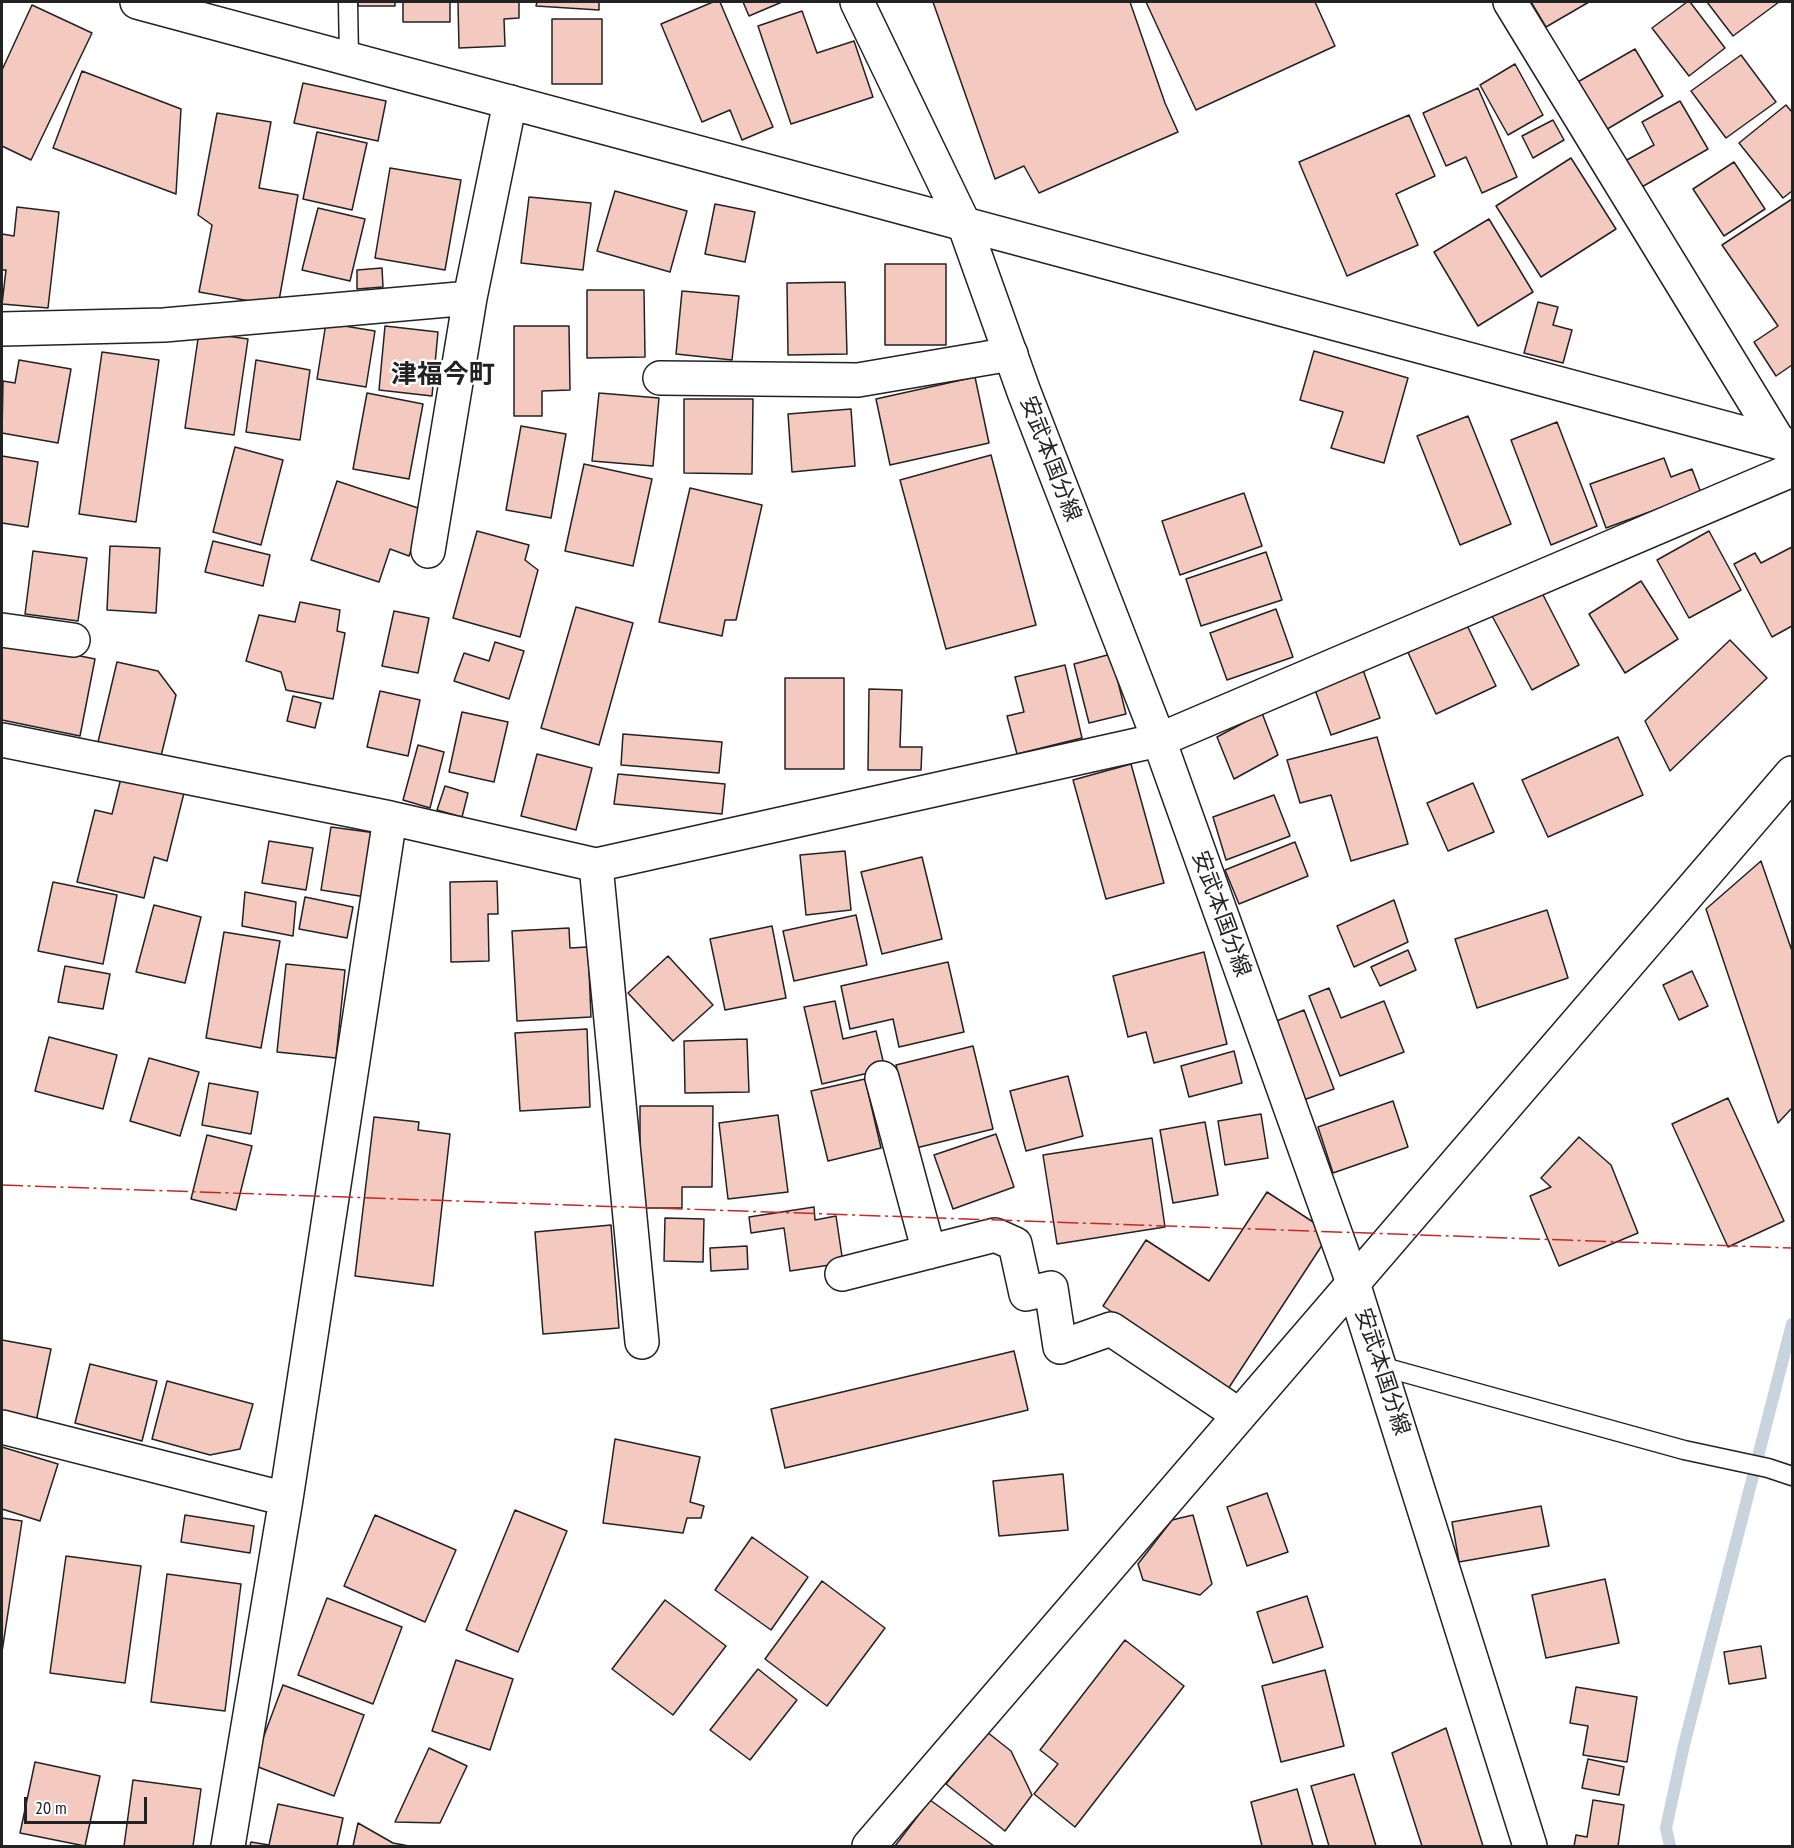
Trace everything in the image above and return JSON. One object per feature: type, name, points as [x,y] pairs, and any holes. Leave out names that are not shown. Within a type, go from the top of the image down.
[{"type":"street","points":[[137,2],[964,224],[1788,453]]},
{"type":"street","name":"安武本国分線","points":[[857,2],[964,224],[1011,354],[1159,740],[1353,1283],[1530,1846]]},
{"type":"street","points":[[1510,2],[1788,453]]},
{"type":"street","points":[[428,551],[470,298],[510,102]]},
{"type":"street","points":[[2,329],[164,325],[470,298]]},
{"type":"street","points":[[660,378],[858,380],[1011,354]]},
{"type":"street","points":[[2,740],[390,818],[596,865],[1159,740],[1788,453]]},
{"type":"street","points":[[2,630],[73,640]]},
{"type":"street","points":[[869,1846],[1792,773]]},
{"type":"street","points":[[228,1846],[286,1499],[390,818]]},
{"type":"street","points":[[596,865],[642,1341]]},
{"type":"street","points":[[882,1078],[929,1251]]},
{"type":"street","points":[[842,1274],[995,1235],[1015,1244],[1026,1294],[1051,1288],[1060,1347],[1111,1329],[1239,1415]]},
{"type":"street","points":[[2,1427],[286,1499]]},
{"type":"lane","points":[[348,2],[348,58]]},
{"type":"lane","points":[[1380,1366],[1684,1450],[1768,1468],[1792,1476]]},
{"type":"building","points":[[358,2],[395,2],[395,6],[358,6]]},
{"type":"building","points":[[403,2],[450,2],[450,22],[403,22]]},
{"type":"building","points":[[458,2],[519,2],[519,18],[504,19],[505,46],[459,48]]},
{"type":"building","points":[[537,2],[599,2],[599,10],[536,6]]},
{"type":"building","points":[[713,2],[720,2],[773,127],[742,140],[730,110],[702,122],[661,24]]},
{"type":"building","points":[[743,2],[782,2],[749,16]]},
{"type":"building","points":[[933,2],[1130,2],[1165,103],[1178,132],[1039,193],[1024,166],[995,179]]},
{"type":"building","points":[[1146,2],[1315,2],[1335,46],[1196,110]]},
{"type":"building","points":[[1531,2],[1589,2],[1546,27]]},
{"type":"building","points":[[1690,2],[1725,48],[1689,76],[1652,28]]},
{"type":"building","points":[[1707,2],[1779,2],[1733,36]]},
{"type":"building","points":[[32,5],[92,33],[31,160],[2,146],[2,70]]},
{"type":"building","points":[[802,11],[817,53],[854,41],[873,97],[791,124],[758,26]]},
{"type":"building","points":[[552,19],[602,19],[602,84],[552,84]]},
{"type":"building","points":[[1635,49],[1663,96],[1604,131],[1576,83]]},
{"type":"building","points":[[1741,55],[1776,102],[1726,138],[1691,91]]},
{"type":"building","points":[[1515,64],[1543,115],[1508,135],[1480,85]]},
{"type":"building","points":[[82,71],[181,109],[176,194],[53,148]]},
{"type":"building","points":[[303,83],[386,101],[378,141],[294,123]]},
{"type":"building","points":[[1478,88],[1517,177],[1482,193],[1466,157],[1446,166],[1423,113]]},
{"type":"building","points":[[1680,101],[1708,149],[1640,188],[1625,161],[1654,145],[1642,122]]},
{"type":"building","points":[[1786,105],[1792,112],[1792,191],[1783,198],[1739,143]]},
{"type":"building","points":[[217,113],[271,122],[259,188],[298,195],[278,306],[199,292],[212,225],[198,215]]},
{"type":"building","points":[[1409,115],[1435,176],[1396,194],[1418,245],[1347,276],[1299,162]]},
{"type":"building","points":[[1553,120],[1564,140],[1533,158],[1522,136]]},
{"type":"building","points":[[317,132],[367,143],[352,210],[303,199]]},
{"type":"building","points":[[1571,158],[1616,229],[1541,277],[1496,206]]},
{"type":"building","points":[[1734,162],[1765,209],[1724,236],[1693,189]]},
{"type":"building","points":[[390,168],[461,180],[445,270],[375,258]]},
{"type":"building","points":[[615,191],[687,211],[670,272],[597,251]]},
{"type":"building","points":[[529,197],[591,203],[583,270],[521,263]]},
{"type":"building","points":[[1792,199],[1792,365],[1776,376],[1754,342],[1778,326],[1722,245]]},
{"type":"building","points":[[715,204],[755,212],[745,262],[705,254]]},
{"type":"building","points":[[17,207],[59,212],[48,308],[2,304],[6,270],[2,270],[2,234],[14,236]]},
{"type":"building","points":[[318,208],[365,219],[350,281],[302,270]]},
{"type":"building","points":[[1489,219],[1533,292],[1478,326],[1434,252]]},
{"type":"building","points":[[885,264],[946,264],[946,345],[885,345]]},
{"type":"building","points":[[382,268],[383,287],[357,289],[357,270]]},
{"type":"building","points":[[845,282],[847,354],[788,355],[787,283]]},
{"type":"building","points":[[587,290],[644,290],[645,357],[587,358]]},
{"type":"building","points":[[682,291],[739,296],[732,360],[676,354]]},
{"type":"building","points":[[1538,302],[1558,307],[1553,325],[1572,330],[1563,363],[1524,353]]},
{"type":"building","points":[[326,323],[375,331],[366,387],[317,379]]},
{"type":"building","points":[[385,326],[438,332],[432,396],[379,390]]},
{"type":"building","points":[[514,326],[569,326],[570,390],[542,391],[542,416],[514,416]]},
{"type":"building","points":[[199,332],[248,339],[234,435],[185,428]]},
{"type":"building","points":[[1314,351],[1408,378],[1384,463],[1331,448],[1343,412],[1300,400]]},
{"type":"building","points":[[102,352],[159,360],[136,522],[79,514]]},
{"type":"building","points":[[19,360],[71,369],[58,443],[2,433],[3,381],[15,383]]},
{"type":"building","points":[[256,360],[310,370],[300,440],[246,432]]},
{"type":"building","points":[[975,377],[989,443],[890,465],[876,399]]},
{"type":"building","points":[[367,393],[423,404],[409,479],[353,469]]},
{"type":"building","points":[[599,393],[659,398],[653,466],[592,461]]},
{"type":"building","points":[[684,399],[753,399],[752,474],[684,473]]},
{"type":"building","points":[[851,409],[855,466],[792,472],[788,414]]},
{"type":"building","points":[[1468,416],[1511,524],[1460,545],[1417,436]]},
{"type":"building","points":[[1557,422],[1597,526],[1551,545],[1511,440]]},
{"type":"building","points":[[521,426],[566,434],[551,518],[506,510]]},
{"type":"building","points":[[235,447],[283,460],[261,545],[213,532]]},
{"type":"building","points":[[991,455],[1036,625],[946,649],[900,480]]},
{"type":"building","points":[[2,456],[38,462],[28,527],[2,523]]},
{"type":"building","points":[[1664,458],[1671,477],[1692,469],[1701,493],[1606,528],[1590,484]]},
{"type":"building","points":[[584,464],[652,479],[633,566],[565,551]]},
{"type":"building","points":[[337,481],[424,510],[409,556],[390,549],[379,582],[311,560]]},
{"type":"building","points":[[690,488],[762,505],[736,620],[725,620],[722,636],[659,622]]},
{"type":"building","points":[[1244,493],[1262,546],[1180,575],[1162,521]]},
{"type":"building","points":[[477,531],[529,545],[525,560],[538,570],[520,637],[453,618]]},
{"type":"building","points":[[1709,531],[1741,590],[1689,618],[1657,560]]},
{"type":"building","points":[[213,541],[270,555],[263,586],[205,572]]},
{"type":"building","points":[[110,546],[160,548],[156,613],[107,610]]},
{"type":"building","points":[[1792,547],[1792,626],[1772,637],[1734,564],[1755,553],[1761,563]]},
{"type":"building","points":[[33,551],[87,558],[78,621],[25,614]]},
{"type":"building","points":[[1266,552],[1282,600],[1201,626],[1186,579]]},
{"type":"building","points":[[1641,581],[1678,639],[1625,673],[1589,614]]},
{"type":"building","points":[[1540,589],[1579,665],[1532,690],[1491,614]]},
{"type":"building","points":[[300,602],[340,610],[337,631],[345,633],[333,699],[286,690],[281,672],[246,661],[259,615],[295,622]]},
{"type":"building","points":[[576,607],[633,623],[599,745],[541,728]]},
{"type":"building","points":[[1276,609],[1293,657],[1227,680],[1210,633]]},
{"type":"building","points":[[394,611],[429,618],[418,673],[382,666]]},
{"type":"building","points":[[1465,621],[1496,686],[1436,714],[1406,648]]},
{"type":"building","points":[[2,640],[95,659],[80,736],[2,720]]},
{"type":"building","points":[[1730,640],[1767,678],[1670,771],[1645,721]]},
{"type":"building","points":[[495,642],[524,651],[509,699],[454,681],[464,653],[489,661]]},
{"type":"building","points":[[1111,654],[1126,714],[1089,723],[1074,664]]},
{"type":"building","points":[[117,662],[158,671],[176,695],[161,756],[98,742]]},
{"type":"building","points":[[1065,665],[1082,738],[1017,754],[1007,716],[1024,712],[1015,677]]},
{"type":"building","points":[[1362,667],[1380,718],[1331,735],[1313,684]]},
{"type":"building","points":[[785,678],[844,678],[844,769],[785,769]]},
{"type":"building","points":[[869,689],[902,690],[900,747],[922,747],[921,770],[868,770]]},
{"type":"building","points":[[380,691],[420,700],[408,756],[367,747]]},
{"type":"building","points":[[293,696],[321,703],[315,728],[287,721]]},
{"type":"building","points":[[462,712],[508,722],[494,782],[449,772]]},
{"type":"building","points":[[1262,713],[1278,755],[1234,779],[1217,737]]},
{"type":"building","points":[[623,734],[722,742],[719,773],[621,765]]},
{"type":"building","points":[[1377,737],[1408,844],[1351,861],[1331,795],[1300,803],[1287,760]]},
{"type":"building","points":[[1618,737],[1643,795],[1548,837],[1522,780]]},
{"type":"building","points":[[418,745],[444,752],[430,808],[403,800]]},
{"type":"building","points":[[537,754],[592,768],[576,830],[521,816]]},
{"type":"building","points":[[1131,764],[1164,883],[1106,899],[1073,780]]},
{"type":"building","points":[[122,774],[185,789],[167,861],[154,857],[144,898],[77,882],[95,810],[112,814]]},
{"type":"building","points":[[618,774],[725,784],[722,814],[614,804]]},
{"type":"building","points":[[1473,783],[1494,832],[1448,851],[1427,803]]},
{"type":"building","points":[[445,786],[468,793],[462,817],[437,810]]},
{"type":"building","points":[[1274,795],[1290,836],[1226,860],[1213,817]]},
{"type":"building","points":[[331,827],[376,833],[366,897],[321,890]]},
{"type":"building","points":[[269,841],[313,848],[306,890],[262,883]]},
{"type":"building","points":[[1295,842],[1308,876],[1239,904],[1225,870]]},
{"type":"building","points":[[845,851],[851,910],[806,915],[800,855]]},
{"type":"building","points":[[922,857],[942,939],[882,954],[861,872]]},
{"type":"building","points":[[1761,861],[1792,951],[1792,1108],[1778,1123],[1706,909]]},
{"type":"building","points":[[497,881],[498,914],[488,914],[489,961],[451,962],[450,882]]},
{"type":"building","points":[[53,882],[117,895],[103,964],[38,951]]},
{"type":"building","points":[[245,892],[296,902],[293,936],[242,926]]},
{"type":"building","points":[[305,897],[353,907],[347,938],[299,929]]},
{"type":"building","points":[[1394,900],[1408,942],[1354,967],[1337,926]]},
{"type":"building","points":[[154,905],[201,917],[185,983],[136,972]]},
{"type":"building","points":[[1547,910],[1568,978],[1477,1008],[1455,939]]},
{"type":"building","points":[[856,915],[867,965],[794,981],[783,931]]},
{"type":"building","points":[[772,926],[786,998],[725,1010],[710,939]]},
{"type":"building","points":[[569,928],[570,948],[588,947],[591,1017],[517,1021],[512,931]]},
{"type":"building","points":[[224,932],[280,941],[261,1048],[206,1038]]},
{"type":"building","points":[[1408,950],[1416,970],[1380,986],[1371,967]]},
{"type":"building","points":[[1204,952],[1227,1044],[1154,1063],[1146,1032],[1128,1037],[1113,976]]},
{"type":"building","points":[[668,956],[713,1005],[673,1041],[628,993]]},
{"type":"building","points":[[948,962],[964,1032],[899,1047],[893,1019],[850,1029],[841,986]]},
{"type":"building","points":[[286,964],[345,970],[336,1058],[277,1052]]},
{"type":"building","points":[[65,966],[110,974],[103,1009],[58,1002]]},
{"type":"building","points":[[1692,971],[1708,1006],[1679,1020],[1663,985]]},
{"type":"building","points":[[1329,988],[1341,1018],[1384,1001],[1404,1052],[1340,1076],[1309,996]]},
{"type":"building","points":[[835,1001],[843,1039],[876,1031],[885,1069],[822,1084],[804,1007]]},
{"type":"building","points":[[1304,1010],[1334,1089],[1298,1102],[1269,1024]]},
{"type":"building","points":[[587,1029],[590,1107],[520,1111],[515,1033]]},
{"type":"building","points":[[49,1037],[117,1055],[103,1109],[35,1091]]},
{"type":"building","points":[[747,1039],[749,1092],[685,1093],[684,1041]]},
{"type":"building","points":[[973,1046],[993,1129],[916,1148],[896,1065]]},
{"type":"building","points":[[1234,1051],[1242,1083],[1189,1097],[1181,1066]]},
{"type":"building","points":[[149,1058],[199,1072],[180,1136],[130,1121]]},
{"type":"building","points":[[1068,1076],[1083,1136],[1026,1151],[1010,1091]]},
{"type":"building","points":[[865,1079],[881,1148],[828,1161],[811,1091]]},
{"type":"building","points":[[209,1083],[258,1092],[251,1134],[202,1125]]},
{"type":"building","points":[[1728,1098],[1784,1221],[1728,1247],[1672,1124]]},
{"type":"building","points":[[1393,1101],[1408,1147],[1333,1173],[1318,1127]]},
{"type":"building","points":[[640,1106],[713,1106],[712,1187],[682,1187],[682,1208],[640,1208]]},
{"type":"building","points":[[1261,1114],[1268,1158],[1225,1165],[1218,1121]]},
{"type":"building","points":[[778,1115],[788,1192],[728,1199],[719,1123]]},
{"type":"building","points":[[374,1117],[419,1122],[418,1130],[450,1134],[433,1286],[355,1276]]},
{"type":"building","points":[[1205,1122],[1218,1195],[1173,1203],[1160,1130]]},
{"type":"building","points":[[996,1134],[1014,1187],[953,1209],[934,1155]]},
{"type":"building","points":[[207,1135],[252,1146],[236,1210],[191,1199]]},
{"type":"building","points":[[1579,1137],[1611,1165],[1638,1233],[1559,1266],[1530,1196],[1551,1187],[1541,1178]]},
{"type":"building","points":[[1152,1138],[1165,1227],[1057,1244],[1043,1155]]},
{"type":"building","points":[[1267,1192],[1330,1233],[1228,1389],[1103,1306],[1146,1240],[1209,1281]]},
{"type":"building","points":[[814,1207],[815,1220],[836,1216],[843,1263],[790,1271],[784,1228],[751,1233],[749,1217]]},
{"type":"building","points":[[665,1218],[704,1219],[703,1262],[664,1261]]},
{"type":"building","points":[[611,1225],[619,1328],[543,1334],[535,1232]]},
{"type":"building","points":[[747,1246],[748,1269],[711,1271],[710,1248]]},
{"type":"building","points":[[2,1340],[51,1349],[36,1422],[2,1415]]},
{"type":"building","points":[[1014,1351],[1028,1410],[785,1468],[771,1409]]},
{"type":"building","points":[[90,1364],[157,1381],[142,1441],[75,1423]]},
{"type":"building","points":[[167,1381],[253,1404],[240,1449],[210,1455],[152,1439]]},
{"type":"building","points":[[615,1439],[700,1457],[690,1502],[704,1506],[701,1518],[687,1518],[683,1533],[603,1523]]},
{"type":"building","points":[[2,1447],[58,1464],[40,1521],[2,1509]]},
{"type":"building","points":[[1063,1474],[1068,1530],[999,1536],[993,1481]]},
{"type":"building","points":[[1267,1493],[1288,1552],[1247,1566],[1227,1507]]},
{"type":"building","points":[[1541,1506],[1549,1546],[1459,1562],[1452,1522]]},
{"type":"building","points":[[515,1510],[567,1531],[518,1652],[466,1630]]},
{"type":"building","points":[[185,1515],[254,1526],[250,1553],[181,1542]]},
{"type":"building","points":[[375,1515],[456,1550],[425,1622],[344,1586]]},
{"type":"building","points":[[1193,1515],[1212,1584],[1200,1595],[1143,1580],[1138,1564],[1172,1520]]},
{"type":"building","points":[[2,1518],[22,1521],[2,1652]]},
{"type":"building","points":[[752,1537],[808,1577],[771,1630],[715,1590]]},
{"type":"building","points":[[66,1556],[141,1566],[125,1683],[50,1673]]},
{"type":"building","points":[[167,1574],[241,1584],[225,1711],[151,1702]]},
{"type":"building","points":[[1605,1579],[1619,1643],[1546,1658],[1532,1595]]},
{"type":"building","points":[[822,1581],[885,1628],[827,1706],[765,1659]]},
{"type":"building","points":[[1307,1596],[1323,1647],[1273,1663],[1257,1612]]},
{"type":"building","points":[[327,1598],[402,1627],[373,1704],[298,1675]]},
{"type":"building","points":[[665,1600],[726,1646],[673,1715],[612,1669]]},
{"type":"building","points":[[1125,1640],[1184,1686],[1075,1827],[1034,1794],[1058,1764],[1040,1750]]},
{"type":"building","points":[[1761,1646],[1766,1678],[1729,1684],[1724,1652]]},
{"type":"building","points":[[456,1660],[513,1679],[490,1750],[432,1731]]},
{"type":"building","points":[[758,1669],[797,1700],[750,1760],[710,1730]]},
{"type":"building","points":[[1325,1670],[1344,1746],[1281,1762],[1262,1686]]},
{"type":"building","points":[[283,1685],[364,1715],[334,1796],[253,1765]]},
{"type":"building","points":[[1576,1687],[1637,1697],[1627,1762],[1583,1755],[1588,1726],[1570,1723]]},
{"type":"building","points":[[1446,1728],[1483,1846],[1422,1846],[1392,1753]]},
{"type":"building","points":[[987,1732],[1011,1751],[1032,1795],[1005,1831],[946,1784]]},
{"type":"building","points":[[429,1748],[467,1766],[440,1823],[395,1822]]},
{"type":"building","points":[[1588,1759],[1624,1767],[1619,1795],[1582,1788]]},
{"type":"building","points":[[35,1762],[100,1776],[85,1846],[20,1833]]},
{"type":"building","points":[[1354,1774],[1376,1846],[1329,1846],[1311,1786]]},
{"type":"building","points":[[133,1780],[201,1789],[193,1846],[124,1846]]},
{"type":"building","points":[[1297,1789],[1313,1846],[1262,1846],[1251,1802]]},
{"type":"building","points":[[930,1800],[994,1846],[895,1846]]},
{"type":"building","points":[[1593,1800],[1624,1805],[1618,1846],[1574,1846],[1576,1835],[1587,1837]]},
{"type":"building","points":[[278,1804],[343,1818],[337,1846],[250,1846],[251,1842],[269,1845]]},
{"type":"building","points":[[358,1823],[393,1843],[409,1846],[353,1846]]},
{"type":"waterway","points":[[1670,1846],[1666,1828],[1684,1745],[1792,1324]]},
{"type":"power","points":[[2,1185],[1792,1248]]},
{"type":"district","name":"津福今町","points":[[443,376]]}]
